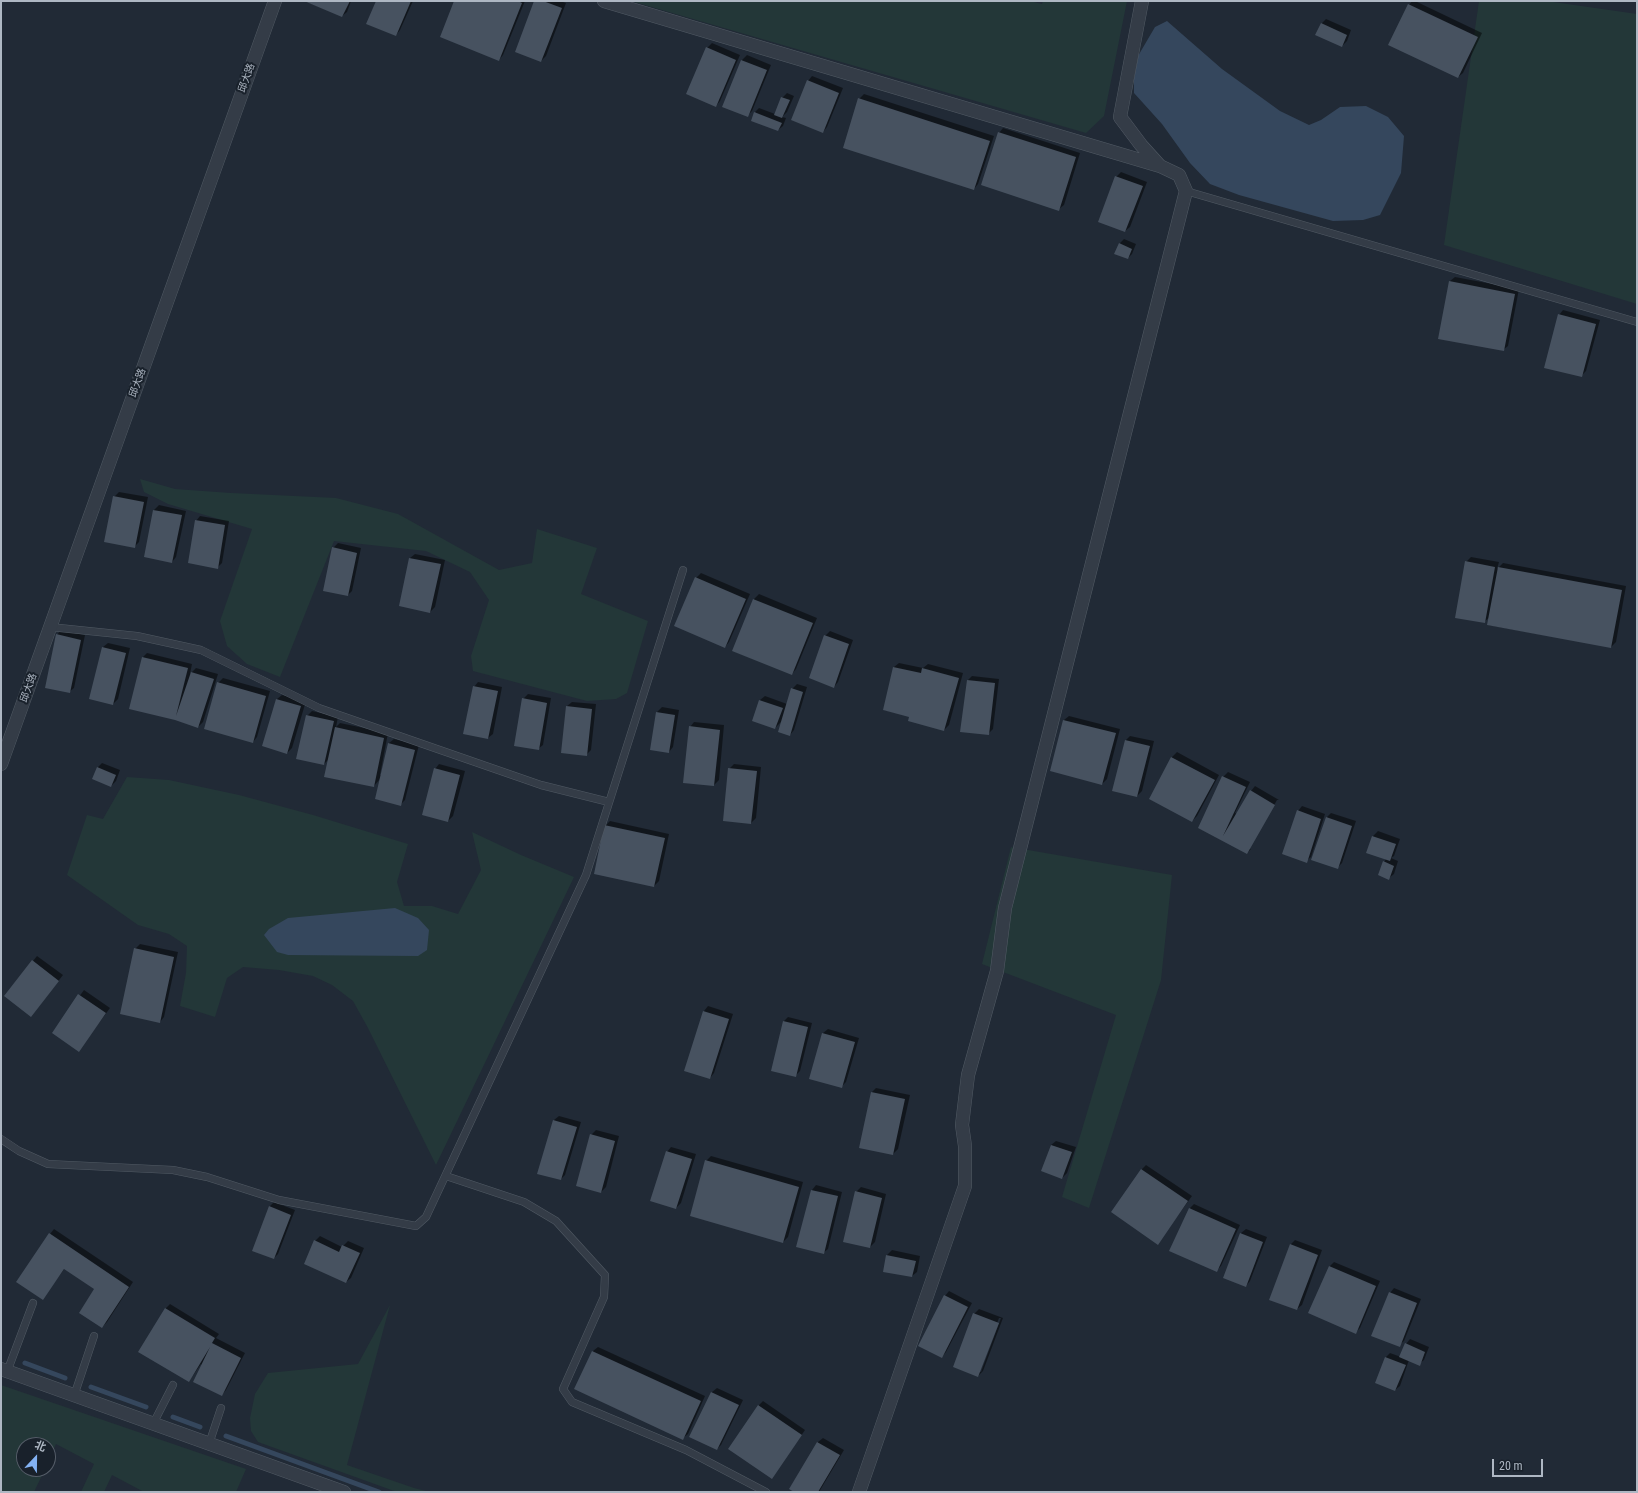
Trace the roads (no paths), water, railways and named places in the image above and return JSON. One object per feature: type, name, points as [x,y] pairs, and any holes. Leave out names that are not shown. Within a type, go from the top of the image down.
[{"type":"street","name":"邱大路","points":[[1,764],[275,1]]},
{"type":"street","points":[[604,1],[1160,166],[1178,175],[1186,191],[1007,900],[997,971],[968,1075],[962,1126],[965,1186],[859,1492]]},
{"type":"street","points":[[1142,1],[1120,117],[1140,145],[1160,166]]},
{"type":"street","points":[[4,1370],[344,1492]]},
{"type":"lane","points":[[1186,191],[1637,322]]},
{"type":"lane","points":[[1,1139],[19,1151],[48,1164],[173,1170],[207,1177],[279,1200],[416,1226],[426,1217],[446,1176],[586,875],[683,570]]},
{"type":"lane","points":[[50,627],[137,636],[201,650],[319,708],[541,785],[609,802]]},
{"type":"lane","points":[[446,1176],[524,1202],[556,1222],[605,1275],[604,1297],[563,1389],[572,1402],[686,1450],[766,1492]]},
{"type":"lane","points":[[4,1370],[33,1303]]},
{"type":"lane","points":[[74,1396],[94,1336]]},
{"type":"lane","points":[[153,1424],[173,1385]]},
{"type":"lane","points":[[209,1444],[221,1408]]},
{"type":"water","points":[[1167,21],[1222,69],[1280,111],[1309,125],[1321,120],[1340,107],[1366,106],[1388,117],[1404,136],[1401,173],[1380,215],[1363,220],[1333,221],[1239,195],[1210,184],[1190,163],[1162,124],[1134,93],[1134,78],[1138,56],[1155,27]]},
{"type":"water","points":[[395,908],[418,918],[429,930],[427,950],[418,956],[288,955],[277,952],[264,935],[269,929],[288,918]]},
{"type":"waterway","points":[[25,1363],[65,1378]]},
{"type":"waterway","points":[[91,1387],[146,1407]]},
{"type":"waterway","points":[[173,1417],[200,1427]]},
{"type":"waterway","points":[[226,1436],[379,1492]]}]
